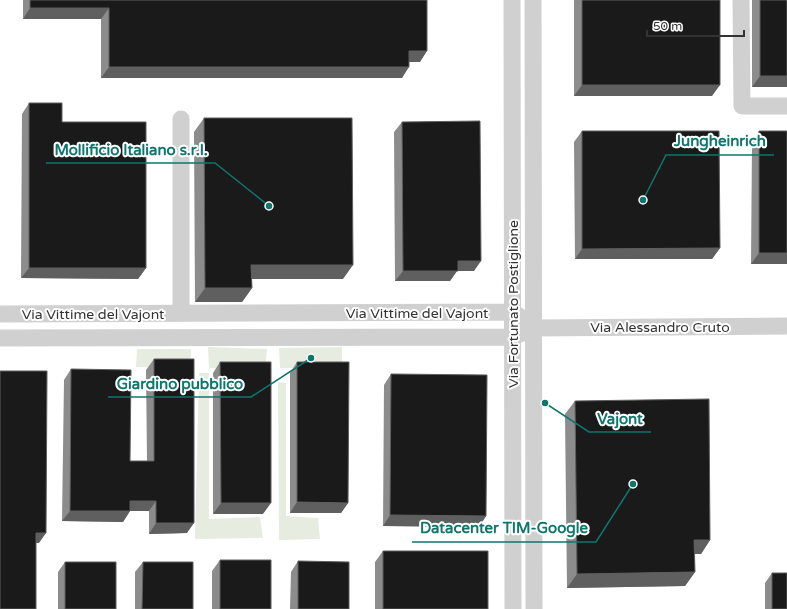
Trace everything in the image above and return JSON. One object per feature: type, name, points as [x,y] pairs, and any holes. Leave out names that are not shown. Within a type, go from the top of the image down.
[{"type":"street","name":"Via Fortunato Postiglione","points":[[512,0],[513,609]]},
{"type":"street","name":"Via Fortunato Postiglione","points":[[533,0],[534,609]]},
{"type":"street","points":[[741,0],[742,106],[787,106]]},
{"type":"street","points":[[512,85],[534,85]]},
{"type":"street","points":[[181,119],[181,314]]},
{"type":"street","points":[[513,312],[534,328]]},
{"type":"street","name":"Via Vittime del Vajont","points":[[0,314],[513,312]]},
{"type":"street","points":[[312,313],[312,338]]},
{"type":"street","name":"Via Alessandro Cruto","points":[[534,328],[787,326]]},
{"type":"street","name":"Via Vittime del Vajont","points":[[0,338],[513,337],[534,328]]},
{"type":"street","points":[[513,526],[534,526]]},
{"type":"shaded area","points":[[208,347],[267,349],[265,369],[209,368]]},
{"type":"shaded area","points":[[342,347],[342,368],[280,368],[279,348]]},
{"type":"shaded area","points":[[137,349],[191,349],[190,368],[136,367]]},
{"type":"shaded area","points":[[199,373],[209,373],[209,519],[260,517],[263,538],[195,539]]},
{"type":"shaded area","points":[[278,382],[286,383],[286,516],[318,518],[320,539],[279,540]]},
{"type":"building","points":[[30,0],[427,0],[427,51],[409,51],[409,67],[109,67],[109,8],[30,8]]},
{"type":"building","points":[[582,0],[720,0],[720,85],[582,85]]},
{"type":"building","points":[[760,0],[787,0],[787,76],[760,76]]},
{"type":"building","points":[[29,103],[62,103],[62,122],[146,122],[146,268],[29,268]]},
{"type":"building","points":[[204,118],[352,118],[353,265],[251,265],[252,288],[205,288]]},
{"type":"building","points":[[480,121],[481,261],[458,261],[458,271],[403,271],[402,122]]},
{"type":"building","points":[[582,131],[719,131],[720,248],[582,249]]},
{"type":"building","points":[[759,131],[787,131],[787,253],[759,253]]},
{"type":"building","points":[[154,359],[194,359],[194,523],[156,523],[156,501],[130,501],[130,511],[70,511],[71,369],[131,370],[130,461],[154,461]]},
{"type":"building","points":[[220,362],[271,362],[271,503],[221,503]]},
{"type":"building","points":[[297,362],[349,362],[348,503],[297,502]]},
{"type":"building","points":[[0,371],[47,371],[46,533],[36,533],[36,609],[0,609]]},
{"type":"building","points":[[391,374],[487,375],[486,516],[390,515]]},
{"type":"building","points":[[709,399],[710,540],[694,540],[695,572],[577,574],[575,401]]},
{"type":"building","points":[[383,551],[488,551],[488,609],[383,609]]},
{"type":"building","points":[[220,560],[271,560],[271,609],[220,609]]},
{"type":"building","points":[[298,561],[349,562],[349,609],[298,609]]},
{"type":"building","points":[[65,562],[116,562],[116,609],[65,609]]},
{"type":"building","points":[[143,562],[193,562],[193,609],[142,609]]},
{"type":"building","points":[[772,573],[787,573],[787,609],[772,609]]},
{"type":"place","name":"Jungheinrich","points":[[643,200]]},
{"type":"place","name":"Mollificio Italiano s.r.l.","points":[[269,206]]},
{"type":"place","name":"Giardino pubblico","points":[[311,358]]},
{"type":"place","name":"Vajont","points":[[545,403]]},
{"type":"place","name":"Datacenter TIM-Google","points":[[633,484]]}]
